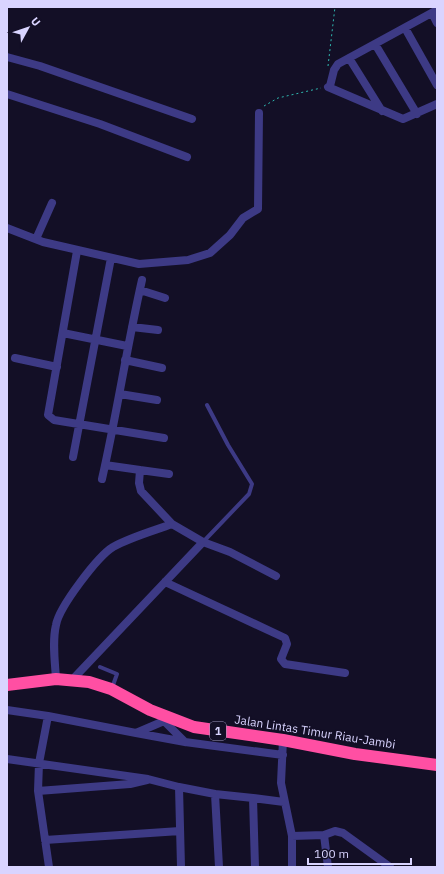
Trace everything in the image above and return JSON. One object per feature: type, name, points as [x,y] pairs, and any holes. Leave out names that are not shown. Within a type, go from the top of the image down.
[{"type":"highway","name":"Jalan Lintas Timur Riau-Jambi","points":[[7,685],[56,679],[89,682],[111,690],[164,719],[194,727],[283,740],[355,754],[437,765]]},
{"type":"street","points":[[437,23],[434,12],[349,58],[335,68],[330,86],[328,87],[403,119],[437,104]]},
{"type":"street","points":[[405,28],[437,85]]},
{"type":"street","points":[[375,44],[417,114]]},
{"type":"street","points":[[7,57],[40,66],[192,119]]},
{"type":"street","points":[[349,58],[382,111]]},
{"type":"street","points":[[7,94],[100,124],[187,157]]},
{"type":"street","points":[[7,228],[36,239],[77,251],[139,264],[188,260],[210,254],[230,235],[243,218],[258,209],[259,113]]},
{"type":"street","points":[[36,239],[52,203]]},
{"type":"street","points":[[77,251],[48,415],[54,420],[164,438]]},
{"type":"street","points":[[74,457],[111,258]]},
{"type":"street","points":[[102,479],[120,394],[127,346],[142,280]]},
{"type":"street","points":[[140,290],[165,298]]},
{"type":"street","points":[[132,327],[158,330]]},
{"type":"street","points":[[63,333],[127,346]]},
{"type":"street","points":[[15,358],[57,367]]},
{"type":"street","points":[[125,360],[162,368]]},
{"type":"street","points":[[120,394],[157,400]]},
{"type":"street","points":[[105,465],[169,474]]},
{"type":"street","points":[[140,470],[139,483],[141,490],[172,524],[203,542],[230,552],[276,576]]},
{"type":"street","points":[[56,679],[56,625],[64,604],[112,548],[172,524]]},
{"type":"street","points":[[72,680],[203,542]]},
{"type":"street","points":[[165,582],[285,638],[287,644],[281,659],[285,664],[345,673]]},
{"type":"street","points":[[7,710],[48,716],[185,742],[283,755]]},
{"type":"street","points":[[48,716],[39,763],[38,791],[49,867]]},
{"type":"street","points":[[136,733],[164,719],[185,742]]},
{"type":"street","points":[[283,740],[281,783],[292,836],[292,867]]},
{"type":"street","points":[[7,759],[148,779],[215,794],[284,802]]},
{"type":"street","points":[[38,791],[130,784],[148,779]]},
{"type":"street","points":[[179,786],[181,867]]},
{"type":"street","points":[[215,794],[220,867]]},
{"type":"street","points":[[252,798],[255,867]]},
{"type":"street","points":[[45,840],[180,831]]},
{"type":"street","points":[[292,836],[324,835],[335,831],[343,833],[390,867]]},
{"type":"street","points":[[324,835],[328,867]]},
{"type":"lane","points":[[203,542],[249,494],[252,484],[228,445],[207,405]]},
{"type":"lane","points":[[100,667],[117,674],[111,690]]},
{"type":"path","points":[[326,70],[335,7]]},
{"type":"path","points":[[259,113],[264,105],[273,100],[322,87]]}]
